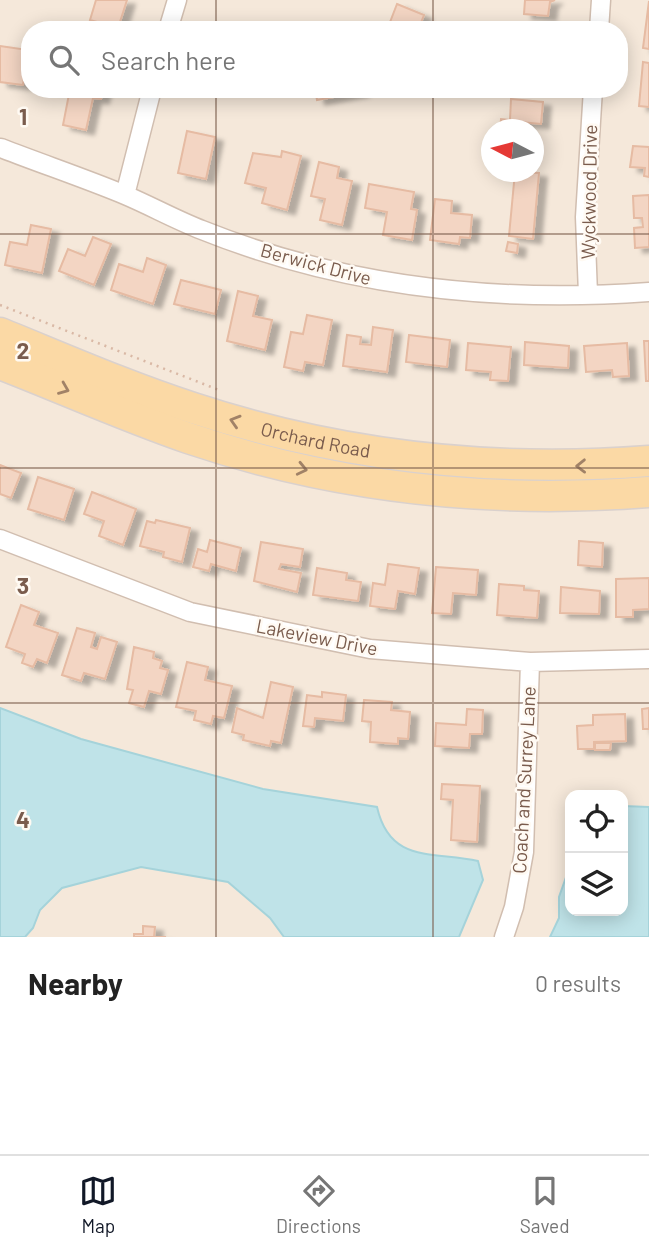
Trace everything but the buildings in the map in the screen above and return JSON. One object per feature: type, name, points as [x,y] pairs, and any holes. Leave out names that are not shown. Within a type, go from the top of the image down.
[{"type":"main road","name":"Orchard Road","points":[[0,333],[191,408],[341,447],[471,464],[587,466],[649,461]]},
{"type":"main road","name":"Orchard Road","points":[[0,364],[187,438],[334,476],[406,488],[488,494],[649,492]]},
{"type":"street","points":[[171,21],[177,0]]},
{"type":"street","points":[[600,21],[601,0]]},
{"type":"street","points":[[125,195],[150,98]]},
{"type":"street","name":"Wyckwood Drive","points":[[588,294],[585,217],[592,98]]},
{"type":"street","name":"Berwick Drive","points":[[1,148],[125,195],[202,230],[290,259],[371,278],[478,293],[537,296],[649,292]]},
{"type":"street","name":"Lakeview Drive","points":[[0,539],[190,611],[370,649],[530,662],[649,659]]},
{"type":"street","name":"Coach and Surrey Lane","points":[[503,937],[514,906],[524,852],[530,662]]},
{"type":"path","points":[[0,305],[229,393]]},
{"type":"shaded area","points":[[0,0],[649,0],[649,937],[0,937]]},
{"type":"water","points":[[0,708],[81,739],[263,789],[377,807],[383,825],[392,838],[403,846],[430,855],[478,861],[483,880],[459,937],[284,937],[270,918],[228,882],[141,867],[62,888],[40,910],[33,928],[25,937],[0,937]]},
{"type":"water","points":[[628,806],[649,807],[649,937],[550,937],[559,918],[559,897],[565,880],[565,916],[628,916]]}]
